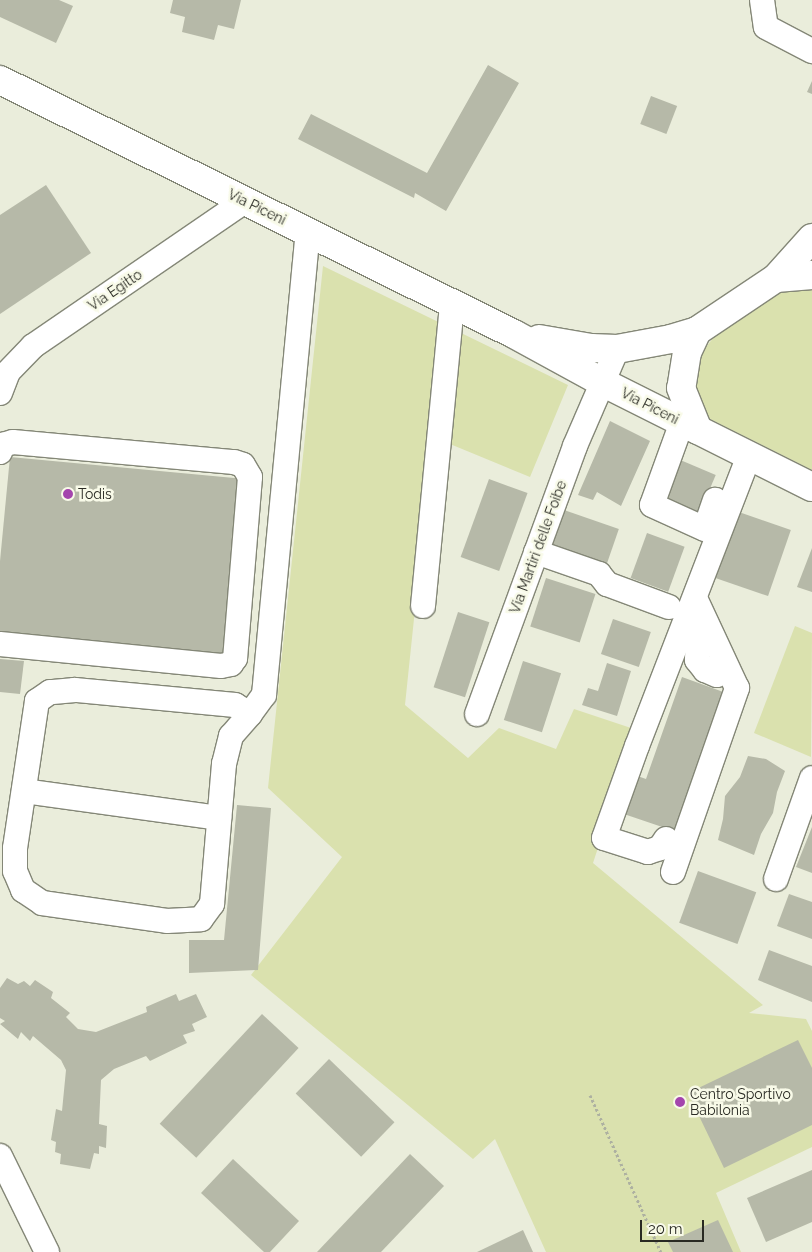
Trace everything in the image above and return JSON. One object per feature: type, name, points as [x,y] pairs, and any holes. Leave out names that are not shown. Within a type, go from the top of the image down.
[{"type":"main road","name":"Via Piceni","points":[[0,80],[514,334],[602,382],[812,487]]},
{"type":"main road","points":[[776,278],[812,238]]},
{"type":"main road","points":[[776,278],[812,274]]},
{"type":"main road","name":"Via Piceni","points":[[514,334],[591,348],[617,349],[662,341],[697,331],[776,278]]},
{"type":"main road","points":[[690,426],[681,388],[688,352],[697,331]]},
{"type":"street","points":[[762,0],[766,27],[812,51]]},
{"type":"street","name":"Via Egitto","points":[[0,392],[8,372],[33,346],[245,201]]},
{"type":"street","points":[[250,714],[235,705],[76,690],[50,692],[37,701],[14,871],[23,890],[42,903],[168,921],[201,919],[212,904],[224,764],[231,736],[250,714],[264,695],[308,232]]},
{"type":"street","points":[[423,606],[452,303]]},
{"type":"street","points":[[602,382],[617,349]]},
{"type":"street","name":"Via Martiri delle Foibe","points":[[477,714],[536,552],[602,382]]},
{"type":"street","points":[[690,426],[652,505],[705,529],[722,480]]},
{"type":"street","points":[[0,452],[3,445],[12,442],[234,462],[243,465],[250,477],[235,658],[231,664],[221,666],[0,644]]},
{"type":"street","points":[[666,839],[660,848],[648,852],[604,838],[677,614],[695,598],[749,455]]},
{"type":"street","points":[[536,552],[599,574],[608,584],[677,614],[698,632],[697,660],[705,670],[717,675]]},
{"type":"street","points":[[673,872],[737,688],[695,598]]},
{"type":"street","points":[[776,879],[812,778]]},
{"type":"street","points":[[24,791],[219,818]]},
{"type":"street","points":[[0,1156],[47,1252]]},
{"type":"path","points":[[590,1095],[661,1252]]},
{"type":"green space","points":[[323,266],[568,385],[530,477],[433,437],[405,705],[468,758],[499,728],[556,749],[574,709],[637,730],[593,863],[763,1005],[749,1013],[806,1019],[812,1031],[812,1147],[716,1193],[741,1252],[546,1252],[495,1139],[473,1159],[251,975],[342,857],[268,788]]},
{"type":"green space","points":[[812,287],[812,470],[710,419],[704,413],[696,392],[695,382],[702,352],[718,332],[780,291]]},
{"type":"green space","points":[[795,626],[812,633],[811,757],[754,733]]},
{"type":"building","points":[[0,0],[59,0],[73,6],[56,43],[0,17]]},
{"type":"building","points":[[173,0],[241,0],[234,29],[218,25],[214,40],[182,32],[185,17],[170,13]]},
{"type":"building","points":[[488,65],[519,83],[446,211],[415,193],[414,198],[298,139],[311,114],[427,173]]},
{"type":"building","points":[[812,81],[812,94],[807,92]]},
{"type":"building","points":[[651,96],[677,106],[666,134],[640,124]]},
{"type":"building","points":[[46,185],[91,253],[0,314],[0,215]]},
{"type":"building","points":[[610,421],[650,441],[621,506],[597,492],[593,500],[578,495]]},
{"type":"building","points":[[10,457],[245,479],[227,658],[0,636],[0,561]]},
{"type":"building","points":[[678,459],[716,475],[697,518],[660,502]]},
{"type":"building","points":[[489,479],[528,493],[499,571],[461,557]]},
{"type":"building","points":[[564,510],[619,529],[606,567],[551,548]]},
{"type":"building","points":[[736,511],[791,530],[768,596],[713,577]]},
{"type":"building","points":[[647,533],[685,547],[668,592],[631,578]]},
{"type":"building","points":[[812,548],[812,592],[797,587]]},
{"type":"building","points":[[546,578],[595,594],[580,643],[530,627]]},
{"type":"building","points":[[458,612],[489,622],[465,697],[434,687]]},
{"type":"building","points":[[613,619],[651,632],[639,667],[601,654]]},
{"type":"building","points":[[0,659],[24,661],[20,694],[0,692]]},
{"type":"building","points":[[523,661],[561,673],[542,732],[504,720]]},
{"type":"building","points":[[607,663],[631,671],[617,716],[582,705],[588,688],[598,691]]},
{"type":"building","points":[[682,677],[726,693],[677,832],[615,811],[629,773],[646,779]]},
{"type":"building","points":[[748,756],[766,759],[785,771],[777,792],[773,813],[761,834],[754,855],[718,840],[723,819],[725,796],[740,777]]},
{"type":"building","points":[[237,805],[271,808],[258,970],[189,973],[189,940],[224,940]]},
{"type":"building","points":[[812,827],[812,873],[796,867]]},
{"type":"building","points":[[698,871],[756,892],[737,944],[679,923]]},
{"type":"building","points":[[789,894],[812,902],[812,939],[777,926]]},
{"type":"building","points":[[769,950],[812,966],[812,1002],[758,980]]},
{"type":"building","points":[[7,978],[18,984],[24,981],[30,986],[35,980],[53,992],[51,998],[70,1013],[66,1017],[78,1029],[96,1032],[147,1012],[146,1007],[176,994],[179,1001],[196,994],[207,1017],[192,1024],[195,1031],[183,1035],[187,1043],[150,1061],[146,1056],[114,1069],[101,1080],[99,1124],[107,1126],[106,1148],[99,1146],[99,1154],[94,1153],[90,1169],[60,1164],[61,1154],[55,1152],[56,1142],[51,1140],[56,1109],[62,1111],[66,1070],[61,1060],[33,1036],[30,1041],[21,1032],[18,1039],[0,1024],[5,1021],[0,1018],[0,988]]},
{"type":"building","points":[[262,1014],[299,1048],[196,1158],[160,1124]]},
{"type":"building","points":[[798,1040],[812,1068],[812,1125],[724,1168],[688,1093]]},
{"type":"building","points":[[329,1059],[394,1122],[361,1157],[296,1094]]},
{"type":"building","points":[[410,1154],[444,1186],[381,1252],[317,1252]]},
{"type":"building","points":[[233,1159],[299,1221],[270,1252],[264,1252],[201,1193]]},
{"type":"building","points":[[812,1170],[812,1222],[766,1242],[747,1198]]},
{"type":"building","points":[[718,1220],[733,1252],[673,1252],[668,1242]]},
{"type":"building","points":[[523,1230],[533,1252],[477,1252]]},
{"type":"place","name":"Todis","points":[[68,494]]},
{"type":"place","name":"Centro Sportivo Babilonia","points":[[680,1102]]}]
